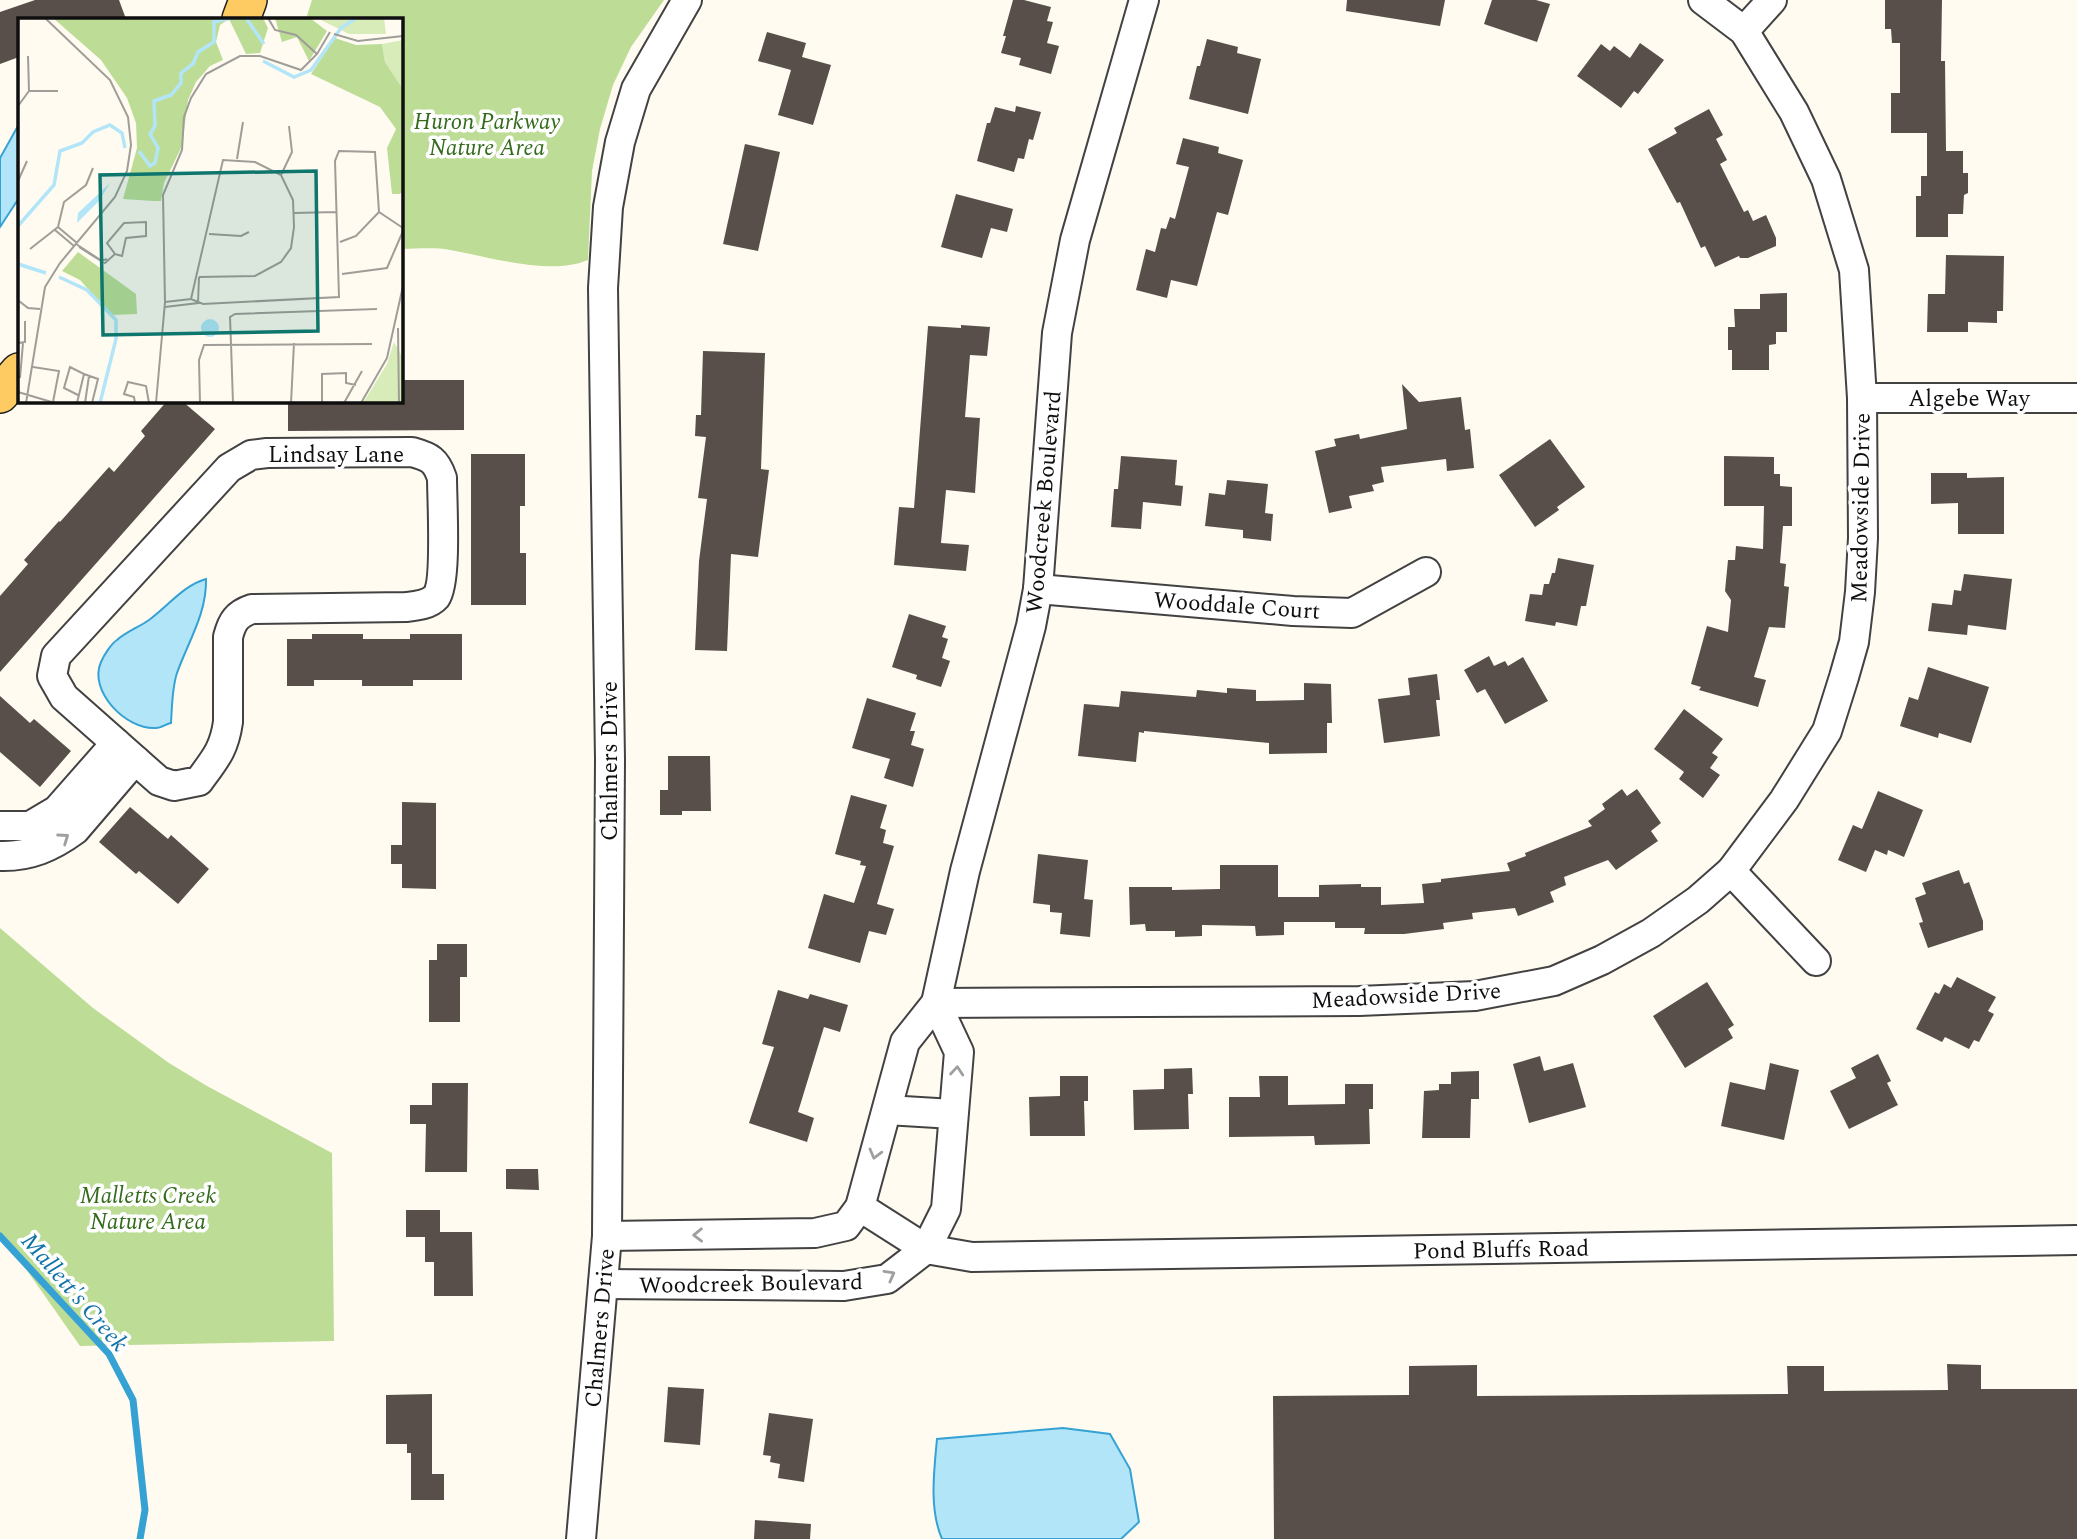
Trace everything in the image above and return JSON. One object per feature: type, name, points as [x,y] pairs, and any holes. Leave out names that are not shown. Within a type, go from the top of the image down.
[{"type":"main road","points":[[241,18],[248,0]]},
{"type":"main road","points":[[0,394],[18,373]]},
{"type":"street","name":"Chalmers Drive","points":[[581,1539],[607,1236],[610,760],[603,288],[608,207],[620,142],[636,89],[687,0]]},
{"type":"street","name":"Woodcreek Boulevard","points":[[860,1207],[905,1042],[936,1003],[965,871],[1027,639],[1038,589],[1058,333],[1075,240],[1144,0]]},
{"type":"street","name":"Meadowside Drive","points":[[936,1003],[1359,1001],[1475,996],[1554,981],[1602,960],[1651,933],[1698,900],[1731,871],[1784,800],[1827,731],[1854,642],[1863,538],[1862,398],[1854,270],[1826,179],[1794,112],[1744,31],[1703,0]]},
{"type":"street","points":[[1744,31],[1772,0]]},
{"type":"street","name":"Algebe Way","points":[[1862,398],[2077,398]]},
{"type":"street","name":"Lindsay Lane","points":[[412,452],[427,456],[438,465],[442,478],[442,570],[435,598],[406,607],[252,609],[240,613],[231,623],[228,637],[228,722],[223,748],[199,781],[173,786],[159,781],[125,752],[64,697],[52,676],[56,656],[229,467],[251,455],[267,453],[412,452]]},
{"type":"street","name":"Wooddale Court","points":[[1038,589],[1352,614],[1426,572]]},
{"type":"street","points":[[0,826],[30,826],[57,810],[125,752]]},
{"type":"street","points":[[0,856],[35,853],[75,830],[125,752]]},
{"type":"street","points":[[1731,871],[1816,961]]},
{"type":"street","name":"Woodcreek Boulevard","points":[[603,1284],[844,1286],[887,1279],[926,1249],[946,1209],[959,1052],[936,1003]]},
{"type":"street","points":[[887,1110],[953,1114]]},
{"type":"street","points":[[607,1236],[816,1233],[846,1226],[860,1207],[926,1249]]},
{"type":"street","name":"Pond Bluffs Road","points":[[926,1249],[972,1257],[2077,1240]]},
{"type":"green space","name":"Huron Parkway Nature Area","points":[[312,0],[664,0],[631,47],[613,85],[600,129],[592,171],[588,260],[573,264],[538,266],[444,249],[402,249],[402,18],[306,18]]},
{"type":"green space","name":"Malletts Creek Nature Area","points":[[0,928],[93,1008],[169,1063],[332,1153],[334,1341],[80,1346],[0,1232]]},
{"type":"water","points":[[18,126],[18,200],[0,227],[0,158]]},
{"type":"water","points":[[206,579],[200,616],[175,679],[171,723],[156,728],[133,723],[112,707],[105,696],[98,673],[102,659],[121,637],[149,620],[190,586]]},
{"type":"water","points":[[1063,1428],[1110,1434],[1130,1469],[1139,1522],[1121,1539],[942,1539],[934,1503],[937,1439]]},
{"type":"building","points":[[35,0],[119,0],[126,18],[18,18],[18,57],[0,64],[0,12]]},
{"type":"building","points":[[1013,0],[1051,7],[1047,21],[1053,22],[1047,43],[1059,46],[1051,74],[1019,65],[1021,58],[1001,53]]},
{"type":"building","points":[[1347,0],[1445,0],[1440,26],[1346,11]]},
{"type":"building","points":[[1492,0],[1536,0],[1550,4],[1537,42],[1484,24]]},
{"type":"building","points":[[1885,0],[1942,0],[1941,61],[1945,61],[1946,151],[1963,151],[1963,173],[1968,173],[1968,193],[1964,195],[1963,214],[1948,214],[1948,237],[1916,237],[1916,196],[1921,196],[1921,176],[1927,176],[1927,133],[1891,133],[1891,93],[1900,93],[1900,43],[1892,43],[1891,29],[1885,29]]},
{"type":"building","points":[[767,32],[806,43],[802,57],[831,65],[813,125],[778,115],[791,70],[758,61]]},
{"type":"building","points":[[1207,39],[1238,47],[1237,53],[1261,59],[1248,114],[1189,99]]},
{"type":"building","points":[[1640,43],[1664,60],[1638,94],[1634,91],[1621,108],[1577,76],[1601,44],[1610,51],[1614,46],[1630,58]]},
{"type":"building","points":[[1016,106],[1041,112],[1033,140],[1029,139],[1024,159],[1018,158],[1014,172],[977,161],[987,123],[990,123],[995,107],[1015,112]]},
{"type":"building","points":[[1709,109],[1723,135],[1716,139],[1727,160],[1720,164],[1744,212],[1748,210],[1753,221],[1766,215],[1776,238],[1776,246],[1748,258],[1739,256],[1715,267],[1705,246],[1701,248],[1680,202],[1677,203],[1648,149],[1677,133],[1674,128]]},
{"type":"building","points":[[1183,138],[1219,147],[1218,153],[1243,160],[1228,215],[1217,212],[1197,286],[1171,280],[1167,298],[1136,290],[1146,249],[1155,252],[1161,228],[1166,229],[1170,217],[1175,219],[1189,167],[1176,164]]},
{"type":"building","points":[[745,144],[780,152],[758,251],[723,244]]},
{"type":"building","points":[[956,194],[1013,209],[1007,232],[991,228],[982,258],[941,247]]},
{"type":"building","points":[[1946,255],[2004,256],[2003,311],[1997,311],[1997,323],[1968,322],[1968,332],[1927,332],[1928,294],[1945,294]]},
{"type":"building","points":[[1787,293],[1787,332],[1776,332],[1776,344],[1769,345],[1769,370],[1732,370],[1732,350],[1728,350],[1728,327],[1735,327],[1734,309],[1760,309],[1760,294]]},
{"type":"building","points":[[961,325],[990,327],[987,356],[970,355],[965,417],[980,418],[975,493],[946,490],[941,543],[969,545],[966,571],[894,565],[899,507],[914,508],[928,326],[961,328]]},
{"type":"building","points":[[703,351],[765,353],[761,469],[769,470],[758,557],[731,554],[727,651],[695,650],[699,561],[707,499],[698,498],[706,437],[695,436],[696,415],[701,415]]},
{"type":"building","points":[[402,380],[464,380],[464,430],[288,431],[288,402],[402,402]]},
{"type":"building","points":[[1402,384],[1419,402],[1461,397],[1465,430],[1470,429],[1474,468],[1447,471],[1446,459],[1381,467],[1384,482],[1372,485],[1374,491],[1349,496],[1352,508],[1329,513],[1315,451],[1336,446],[1334,439],[1359,434],[1360,439],[1407,429]]},
{"type":"building","points":[[166,402],[183,402],[215,429],[0,672],[0,596],[28,564],[24,560],[59,521],[109,467],[114,472],[145,436],[141,431]]},
{"type":"building","points":[[1550,439],[1585,487],[1535,527],[1499,475]]},
{"type":"building","points":[[471,454],[525,454],[525,506],[520,506],[520,553],[526,553],[526,605],[471,605]]},
{"type":"building","points":[[1121,456],[1177,460],[1175,485],[1183,486],[1181,506],[1143,502],[1141,529],[1111,527],[1114,489],[1118,489]]},
{"type":"building","points":[[1724,456],[1774,457],[1774,474],[1780,474],[1780,486],[1792,487],[1792,526],[1783,526],[1780,563],[1786,564],[1784,586],[1789,587],[1785,628],[1769,627],[1754,677],[1766,680],[1758,707],[1699,690],[1701,687],[1691,684],[1707,626],[1728,632],[1731,600],[1725,591],[1728,560],[1735,560],[1736,546],[1763,549],[1764,506],[1724,506]]},
{"type":"building","points":[[1931,473],[1967,473],[1967,478],[2004,477],[2004,534],[1958,534],[1958,503],[1931,504]]},
{"type":"building","points":[[1227,480],[1268,484],[1265,513],[1273,514],[1271,541],[1243,538],[1243,530],[1205,526],[1209,493],[1225,495]]},
{"type":"building","points":[[1558,558],[1594,565],[1586,606],[1581,606],[1577,626],[1556,622],[1555,626],[1525,621],[1530,594],[1542,595],[1544,584],[1549,584],[1552,573],[1555,573]]},
{"type":"building","points":[[1964,574],[2012,579],[2006,630],[1968,625],[1967,635],[1928,631],[1932,603],[1952,605],[1954,590],[1961,591]]},
{"type":"building","points":[[909,614],[946,626],[942,637],[948,639],[942,658],[950,661],[941,687],[892,667]]},
{"type":"building","points":[[312,634],[363,634],[363,639],[410,639],[410,634],[462,634],[462,680],[413,680],[413,686],[362,686],[362,680],[314,680],[314,686],[287,686],[287,639],[312,639]]},
{"type":"building","points":[[1489,656],[1494,666],[1505,661],[1508,666],[1523,657],[1548,701],[1505,724],[1485,689],[1477,693],[1464,670]]},
{"type":"building","points":[[1928,667],[1989,687],[1971,743],[1939,733],[1938,738],[1900,726],[1909,697],[1918,700]]},
{"type":"building","points":[[1437,674],[1440,700],[1436,700],[1440,736],[1384,743],[1378,699],[1410,695],[1408,678]]},
{"type":"building","points":[[1304,683],[1331,684],[1332,723],[1327,723],[1327,753],[1269,754],[1269,743],[1144,731],[1139,732],[1136,762],[1078,756],[1084,704],[1119,707],[1121,691],[1196,697],[1197,690],[1227,693],[1227,688],[1256,690],[1256,701],[1304,700]]},
{"type":"building","points":[[0,696],[30,723],[34,719],[71,751],[40,787],[0,752]]},
{"type":"building","points":[[867,698],[916,713],[910,731],[915,731],[911,745],[924,749],[913,787],[884,778],[890,759],[852,748]]},
{"type":"building","points":[[1684,709],[1723,739],[1712,753],[1718,757],[1710,768],[1720,775],[1703,798],[1679,779],[1684,772],[1654,749]]},
{"type":"building","points":[[668,756],[710,756],[711,811],[682,811],[682,815],[660,815],[660,790],[668,790]]},
{"type":"building","points":[[1622,789],[1627,796],[1637,789],[1661,823],[1651,831],[1658,841],[1616,870],[1608,860],[1564,877],[1566,885],[1550,892],[1554,902],[1518,916],[1515,908],[1472,913],[1473,919],[1443,923],[1444,929],[1404,934],[1364,934],[1365,928],[1335,928],[1335,922],[1284,922],[1284,935],[1256,936],[1255,926],[1202,925],[1202,936],[1175,937],[1175,931],[1146,931],[1145,924],[1130,925],[1129,887],[1220,889],[1220,865],[1278,865],[1278,897],[1319,897],[1319,885],[1361,884],[1361,887],[1381,887],[1381,905],[1424,903],[1422,884],[1441,882],[1441,879],[1510,871],[1507,863],[1526,856],[1525,853],[1592,826],[1588,821],[1605,809],[1602,804]]},
{"type":"building","points":[[1878,791],[1923,810],[1904,857],[1888,850],[1887,855],[1875,850],[1866,872],[1838,860],[1853,825],[1862,829]]},
{"type":"building","points":[[851,795],[887,805],[880,828],[886,830],[883,843],[894,846],[877,904],[894,909],[886,935],[869,931],[860,963],[808,948],[824,894],[854,903],[866,866],[860,865],[861,861],[835,854]]},
{"type":"building","points":[[402,802],[436,803],[436,889],[402,888],[402,864],[391,864],[391,845],[402,845]]},
{"type":"building","points":[[130,807],[168,839],[171,835],[209,869],[178,904],[139,871],[136,874],[99,842]]},
{"type":"building","points":[[1038,854],[1088,860],[1084,899],[1093,900],[1090,937],[1060,934],[1062,913],[1050,912],[1050,905],[1033,903]]},
{"type":"building","points":[[1959,870],[1964,884],[1969,882],[1983,921],[1983,930],[1928,948],[1919,923],[1923,922],[1915,898],[1926,894],[1922,883]]},
{"type":"building","points":[[437,944],[467,944],[467,977],[460,977],[460,1022],[429,1022],[429,960],[437,960]]},
{"type":"building","points":[[1957,977],[1996,997],[1988,1011],[1994,1014],[1979,1042],[1974,1040],[1969,1049],[1945,1037],[1942,1042],[1916,1029],[1935,992],[1939,994],[1944,984],[1951,988]]},
{"type":"building","points":[[1707,982],[1734,1025],[1728,1029],[1733,1038],[1685,1068],[1653,1016]]},
{"type":"building","points":[[778,990],[808,999],[810,994],[848,1005],[840,1032],[824,1027],[798,1112],[814,1118],[807,1142],[749,1123],[774,1047],[762,1044]]},
{"type":"building","points":[[1878,1054],[1891,1081],[1887,1083],[1898,1105],[1849,1129],[1830,1091],[1856,1078],[1851,1068]]},
{"type":"building","points":[[1540,1056],[1544,1071],[1573,1063],[1586,1107],[1529,1123],[1513,1064]]},
{"type":"building","points":[[1770,1063],[1799,1070],[1784,1140],[1721,1126],[1730,1082],[1765,1090]]},
{"type":"building","points":[[1192,1068],[1193,1094],[1188,1094],[1189,1129],[1134,1130],[1133,1090],[1164,1089],[1164,1069]]},
{"type":"building","points":[[1479,1071],[1479,1099],[1471,1099],[1470,1138],[1422,1138],[1424,1091],[1439,1090],[1439,1084],[1451,1084],[1451,1072]]},
{"type":"building","points":[[1060,1076],[1088,1076],[1088,1101],[1084,1101],[1085,1136],[1030,1136],[1029,1097],[1060,1096]]},
{"type":"building","points":[[1259,1076],[1288,1076],[1288,1105],[1345,1104],[1345,1084],[1373,1084],[1373,1109],[1369,1109],[1370,1144],[1315,1145],[1314,1136],[1229,1137],[1229,1097],[1260,1097]]},
{"type":"building","points":[[432,1083],[468,1083],[467,1172],[425,1172],[426,1124],[410,1124],[410,1105],[432,1105]]},
{"type":"building","points":[[506,1169],[538,1169],[539,1190],[506,1189]]},
{"type":"building","points":[[406,1210],[440,1210],[440,1232],[472,1232],[473,1296],[434,1296],[434,1262],[425,1262],[425,1237],[406,1237]]},
{"type":"building","points":[[1947,1364],[1981,1365],[1981,1389],[2077,1389],[2077,1539],[1274,1539],[1273,1396],[1409,1395],[1409,1366],[1477,1365],[1477,1396],[1788,1394],[1787,1366],[1824,1366],[1824,1391],[1948,1390]]},
{"type":"building","points":[[668,1387],[704,1389],[700,1445],[664,1442]]},
{"type":"building","points":[[432,1394],[432,1474],[444,1474],[444,1500],[411,1500],[411,1453],[407,1453],[407,1444],[386,1444],[386,1395]]},
{"type":"building","points":[[769,1413],[813,1419],[804,1482],[778,1478],[780,1464],[770,1462],[771,1456],[763,1455]]},
{"type":"building","points":[[755,1520],[811,1524],[810,1539],[754,1539]]},
{"type":"waterway","name":"Mallett's Creek","points":[[0,1236],[109,1354],[133,1400],[145,1510],[140,1539]]}]
